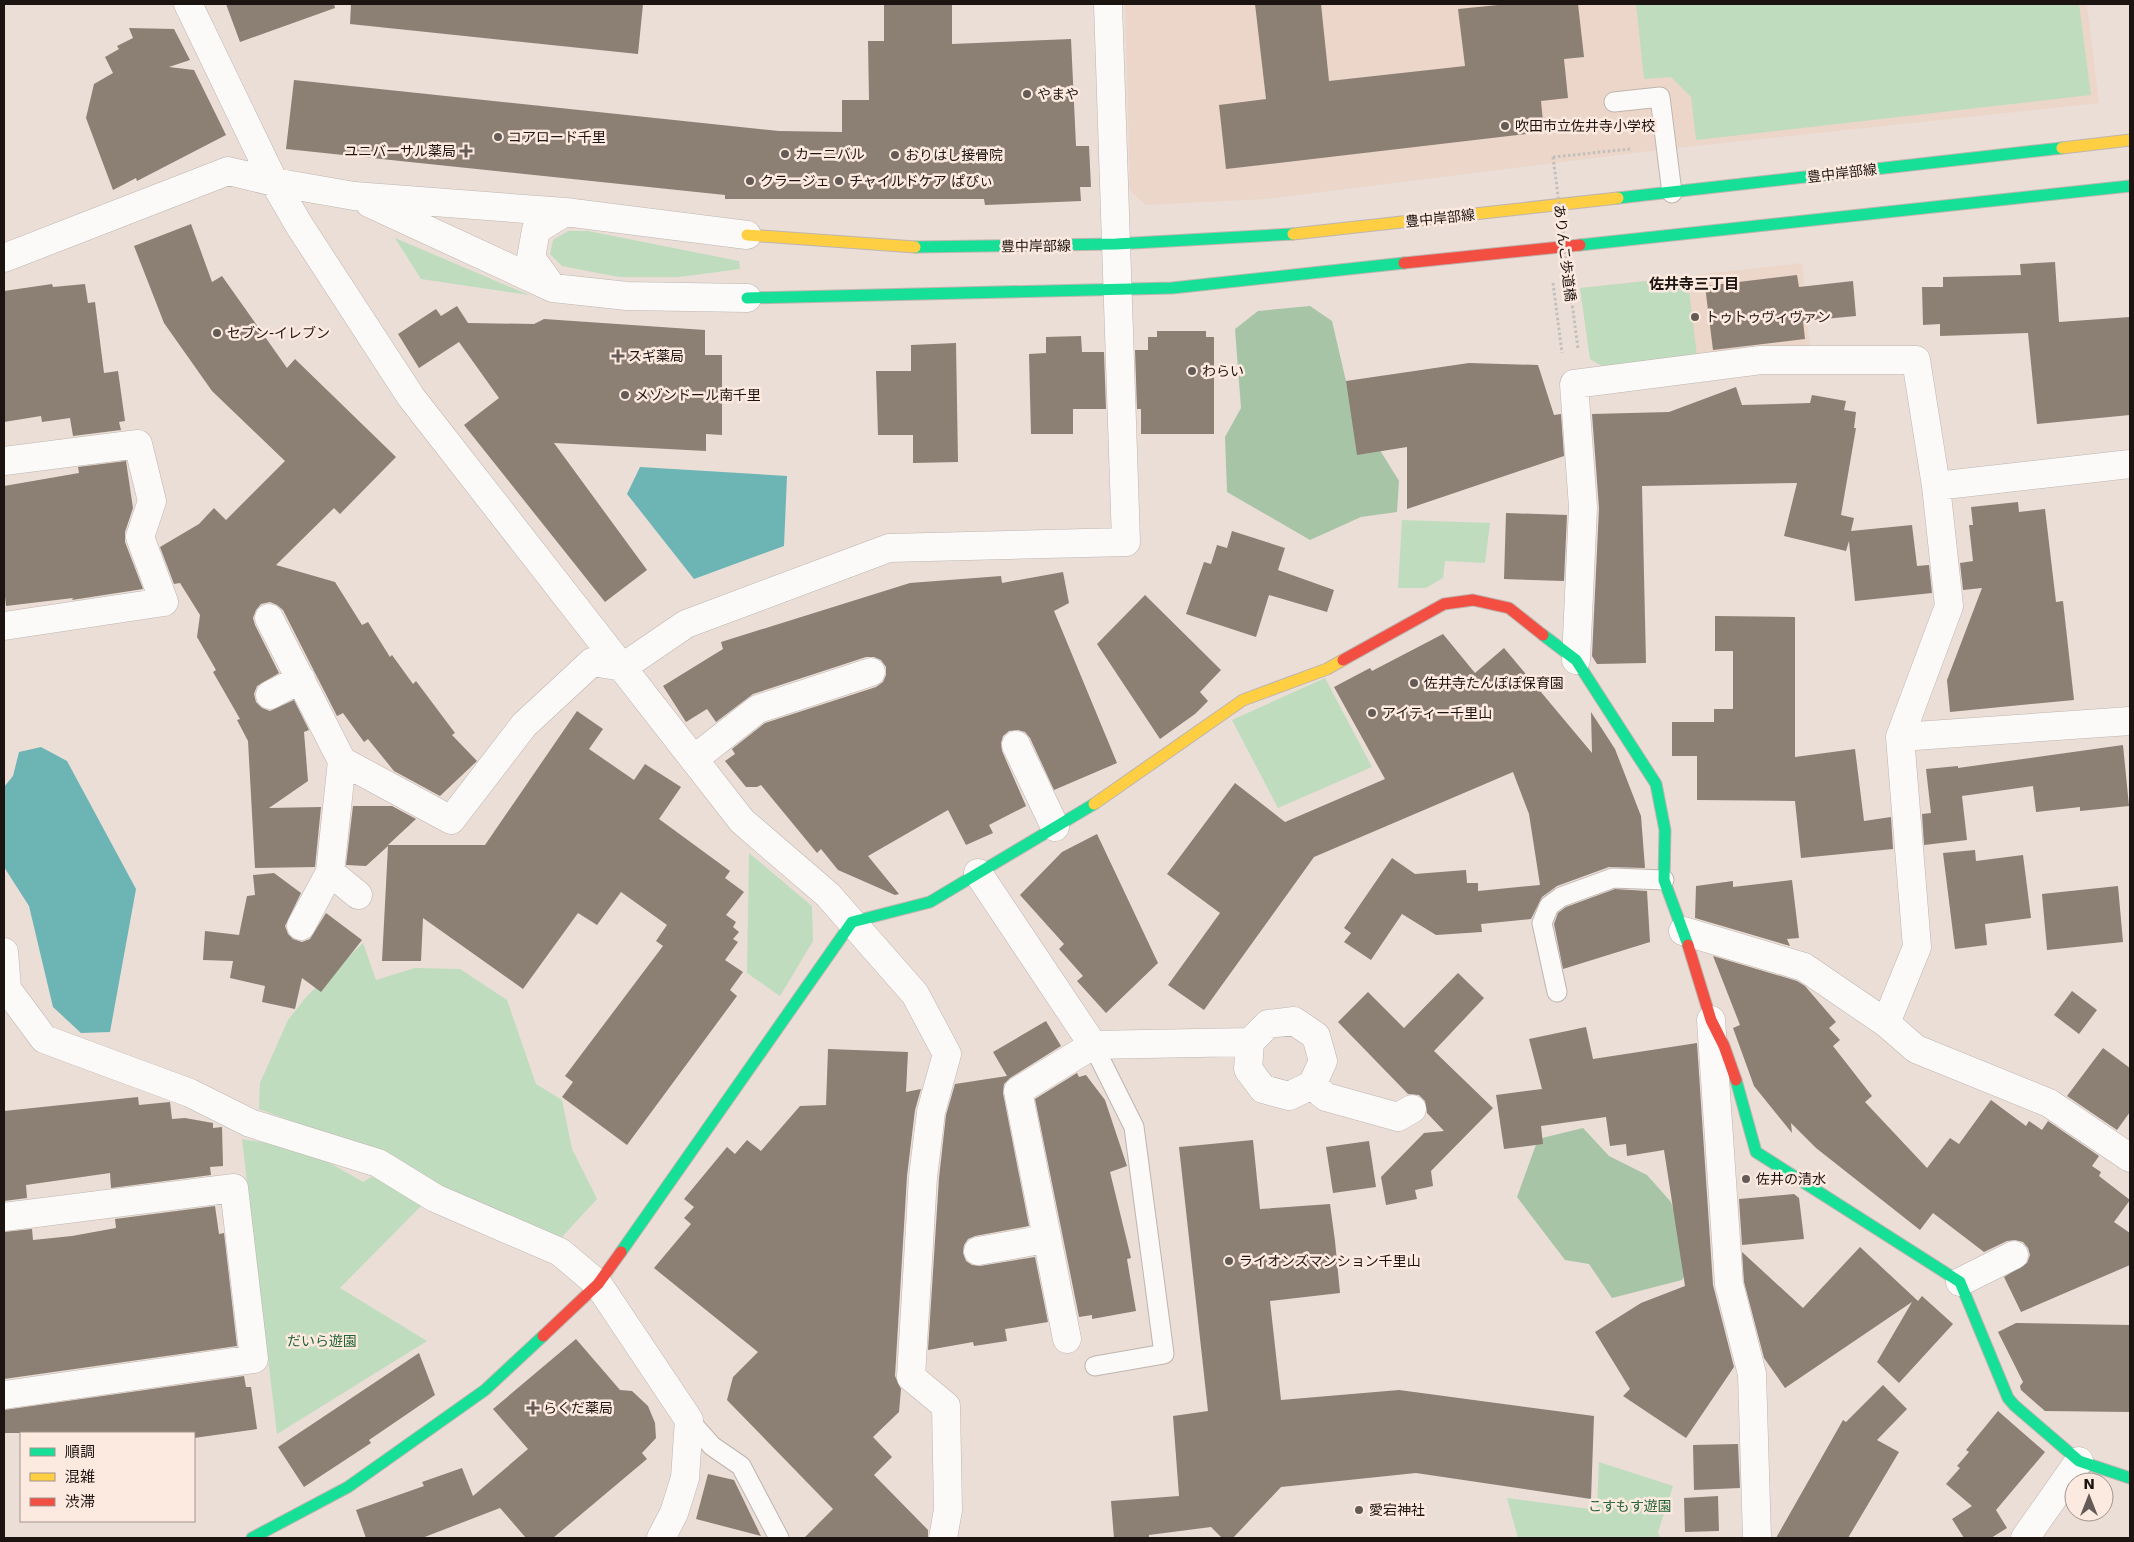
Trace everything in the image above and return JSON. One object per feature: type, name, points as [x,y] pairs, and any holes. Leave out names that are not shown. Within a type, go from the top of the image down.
[{"type":"street","points":[[188,4],[274,182],[298,225],[411,397],[742,821],[828,896],[915,994],[947,1054],[931,1112],[923,1177],[911,1377],[946,1406],[948,1510],[943,1538]]},
{"type":"street","points":[[342,761],[450,820],[524,725],[592,662],[623,667],[686,624],[889,548],[1126,542],[1108,4]]},
{"type":"street","name":"豊中岸部線","points":[[747,235],[930,248],[1116,244],[1270,237],[2130,140]]},
{"type":"street","points":[[4,258],[228,171],[274,182],[354,196],[565,212],[747,235]]},
{"type":"street","points":[[354,196],[553,288],[627,296],[747,298],[1119,290],[1284,278],[2130,186]]},
{"type":"street","points":[[553,288],[531,258],[536,230],[565,212]]},
{"type":"street","points":[[1576,660],[1582,508],[1574,384],[1761,360],[1916,360],[1936,486],[1950,606],[1900,738],[1917,947],[1886,1023]]},
{"type":"street","points":[[4,462],[138,444],[152,501],[140,537],[164,602],[4,626]]},
{"type":"street","points":[[1936,486],[2130,464]]},
{"type":"street","points":[[252,1538],[348,1487],[485,1390],[598,1284],[852,922],[930,902],[1100,800],[1243,700],[1327,669],[1444,604],[1473,600],[1508,608],[1576,660],[1656,784],[1665,830],[1664,880],[1711,1020],[1724,1046],[1736,1078],[1756,1152],[1960,1282],[2008,1398],[2014,1405],[2079,1461],[2130,1478]]},
{"type":"street","points":[[269,618],[342,761],[330,872],[300,926]]},
{"type":"street","points":[[694,759],[758,709],[871,672]]},
{"type":"street","points":[[270,695],[301,679]]},
{"type":"street","points":[[1900,738],[2130,721]]},
{"type":"street","points":[[1016,745],[1055,827]]},
{"type":"street","points":[[330,872],[358,895]]},
{"type":"street","points":[[978,874],[1093,1045]]},
{"type":"street","points":[[1683,932],[1804,967],[1886,1023],[1916,1049],[2049,1103],[2130,1158]]},
{"type":"street","points":[[4,952],[7,989],[44,1039],[190,1093],[250,1123],[378,1163],[435,1198],[560,1252],[598,1284],[689,1420],[685,1478],[674,1513],[661,1538]]},
{"type":"street","points":[[1294,1020],[1316,1036],[1323,1061],[1312,1085],[1289,1096],[1263,1090],[1248,1069],[1250,1042],[1268,1024],[1294,1020]]},
{"type":"street","points":[[1711,1020],[1729,1284],[1752,1374],[1758,1538]]},
{"type":"street","points":[[1067,1339],[1018,1091],[1093,1045],[1250,1042]]},
{"type":"street","points":[[1312,1085],[1326,1097],[1398,1117],[1412,1109]]},
{"type":"street","points":[[4,1217],[234,1188],[254,1359],[4,1395]]},
{"type":"street","points":[[978,1251],[1046,1239]]},
{"type":"street","points":[[1960,1282],[2014,1255]]},
{"type":"street","points":[[2025,1538],[2079,1461]]},
{"type":"lane","points":[[1614,102],[1660,97],[1672,193]]},
{"type":"lane","points":[[1557,992],[1542,923],[1549,906],[1561,897],[1613,878],[1664,880]]},
{"type":"lane","points":[[1093,1045],[1134,1127],[1164,1354],[1095,1366]]},
{"type":"lane","points":[[689,1420],[712,1446],[742,1466],[779,1538]]},
{"type":"path","name":"ありんこ歩道橋","points":[[1578,349],[1553,157],[1630,149]]},
{"type":"path","points":[[1553,283],[1561,351]]},
{"type":"shaded area","name":"吹田市立佐井寺小学校","points":[[1125,4],[2087,4],[2099,103],[1667,149],[1266,199],[1146,205],[1130,191]]},
{"type":"shaded area","name":"トゥトゥヴィヴァン","points":[[1802,263],[1810,346],[1759,348],[1602,366],[1590,359],[1580,288]]},
{"type":"green space","points":[[1636,4],[2079,4],[2091,95],[1696,140],[1691,97],[1671,77],[1644,79]]},
{"type":"green space","points":[[568,231],[588,231],[739,261],[740,269],[679,277],[619,277],[562,266],[550,254],[553,240]]},
{"type":"green space","points":[[395,238],[529,295],[421,279]]},
{"type":"green space","points":[[1665,279],[1689,290],[1697,356],[1602,366],[1590,359],[1580,288]]},
{"type":"green space","points":[[1310,306],[1332,321],[1359,437],[1375,442],[1399,481],[1397,512],[1361,517],[1310,540],[1227,492],[1225,437],[1241,408],[1235,329],[1258,311]]},
{"type":"green space","points":[[1402,520],[1490,523],[1485,563],[1445,561],[1443,578],[1426,588],[1398,588]]},
{"type":"green space","points":[[1325,678],[1372,767],[1278,808],[1232,720]]},
{"type":"green space","points":[[749,853],[812,906],[813,941],[780,996],[747,973]]},
{"type":"green space","points":[[363,943],[376,980],[415,968],[460,969],[507,1000],[536,1084],[562,1100],[572,1149],[597,1199],[561,1238],[498,1217],[383,1155],[259,1109],[260,1083],[288,1020],[307,996]]},
{"type":"green space","points":[[1583,1128],[1609,1156],[1647,1175],[1671,1202],[1691,1262],[1682,1280],[1612,1298],[1589,1264],[1565,1260],[1517,1197],[1538,1139]]},
{"type":"green space","name":"だいら遊園","points":[[242,1139],[305,1149],[363,1182],[375,1175],[422,1205],[340,1288],[427,1341],[277,1434]]},
{"type":"green space","name":"こすもす遊園","points":[[1599,1462],[1673,1486],[1658,1532],[1660,1538],[1518,1538],[1507,1498],[1597,1510]]},
{"type":"water","points":[[640,467],[787,476],[784,546],[694,579],[627,494]]},
{"type":"water","points":[[41,747],[67,761],[136,889],[110,1032],[81,1033],[53,1007],[29,906],[4,867],[4,787],[13,776],[19,752]]},
{"type":"building","points":[[226,4],[334,4],[335,8],[240,42]]},
{"type":"building","points":[[351,4],[643,4],[638,54],[350,24]]},
{"type":"building","points":[[884,4],[952,4],[952,44],[1071,39],[1076,146],[1089,146],[1091,187],[1080,187],[1081,201],[985,205],[984,199],[725,199],[725,195],[286,149],[294,80],[779,131],[842,132],[842,100],[869,100],[868,41],[884,41]]},
{"type":"building","points":[[1255,4],[1321,4],[1329,81],[1465,66],[1458,9],[1508,4],[1578,4],[1584,57],[1564,59],[1568,98],[1541,101],[1544,132],[1226,169],[1219,105],[1266,99]]},
{"type":"building","points":[[129,28],[174,29],[190,60],[169,67],[194,70],[226,135],[137,181],[136,178],[113,190],[86,118],[94,84],[113,73],[105,57],[119,49],[117,46],[133,38]]},
{"type":"building","points":[[191,224],[212,282],[222,276],[287,368],[295,359],[396,457],[340,514],[334,508],[276,565],[335,582],[362,625],[368,622],[390,657],[392,655],[413,684],[416,681],[455,733],[452,735],[477,761],[440,796],[394,771],[368,739],[364,742],[343,713],[337,716],[283,610],[270,602],[261,604],[253,618],[279,673],[257,686],[254,694],[256,702],[262,708],[270,711],[294,700],[309,730],[304,732],[308,781],[269,808],[321,807],[315,867],[255,868],[248,741],[237,720],[240,719],[213,672],[216,670],[197,637],[200,615],[180,583],[174,584],[160,547],[199,524],[214,508],[226,520],[285,461],[212,391],[164,323],[134,246]]},
{"type":"building","points":[[2055,262],[2059,322],[2130,317],[2130,415],[2037,424],[2028,333],[1940,336],[1940,324],[1923,325],[1922,287],[1943,287],[1943,277],[2021,275],[2020,264]]},
{"type":"building","points":[[1797,275],[1799,287],[1853,281],[1856,316],[1803,321],[1805,339],[1713,350],[1705,286]]},
{"type":"building","points":[[52,284],[53,287],[85,284],[88,303],[95,302],[104,373],[118,371],[125,421],[119,422],[121,430],[73,436],[70,418],[42,422],[41,416],[4,422],[4,291]]},
{"type":"building","points":[[457,306],[468,323],[534,324],[544,319],[705,330],[705,355],[722,355],[722,435],[706,434],[706,451],[554,443],[647,570],[605,602],[464,425],[499,398],[459,342],[419,368],[398,334],[436,309],[441,316]]},
{"type":"building","name":"わらい","points":[[1157,331],[1206,331],[1206,337],[1214,337],[1214,434],[1141,434],[1141,409],[1137,409],[1135,350],[1148,350],[1148,337],[1157,337]]},
{"type":"building","points":[[1081,336],[1082,352],[1104,352],[1106,409],[1073,409],[1073,434],[1031,434],[1029,354],[1046,353],[1046,337]]},
{"type":"building","points":[[956,343],[958,462],[913,463],[913,435],[878,435],[876,371],[911,371],[911,345]]},
{"type":"building","points":[[1469,363],[1538,365],[1554,415],[1561,414],[1564,456],[1407,509],[1407,447],[1357,455],[1346,381]]},
{"type":"building","points":[[1736,387],[1742,405],[1810,403],[1812,395],[1846,401],[1844,410],[1856,412],[1854,428],[1856,428],[1841,515],[1854,518],[1851,531],[1912,525],[1917,566],[1929,565],[1932,593],[1855,601],[1849,541],[1846,551],[1784,536],[1797,483],[1642,486],[1646,663],[1597,664],[1592,656],[1599,508],[1592,414],[1669,412]]},
{"type":"building","points":[[126,461],[133,508],[125,532],[125,542],[143,589],[72,600],[73,598],[6,606],[4,587],[4,486],[79,473],[78,467]]},
{"type":"building","points":[[2018,502],[2019,512],[2045,509],[2056,602],[2063,601],[2074,700],[1950,712],[1947,680],[1982,588],[1963,590],[1960,563],[1973,561],[1969,525],[1973,525],[1971,507]]},
{"type":"building","points":[[1506,513],[1567,515],[1564,581],[1504,579]]},
{"type":"building","points":[[1232,531],[1285,548],[1278,570],[1334,590],[1327,612],[1269,595],[1256,637],[1186,614],[1204,562],[1211,564],[1217,545],[1227,548]]},
{"type":"building","points":[[1063,572],[1069,603],[1054,611],[1117,763],[1054,790],[1030,738],[1025,732],[1018,730],[1009,731],[1003,736],[1001,743],[1002,751],[1026,806],[989,825],[993,833],[966,845],[948,810],[868,856],[899,894],[895,895],[838,870],[821,849],[817,853],[761,785],[746,787],[725,761],[735,754],[732,749],[765,723],[876,687],[883,682],[886,675],[886,667],[881,660],[874,657],[866,657],[753,694],[716,722],[707,709],[686,722],[663,686],[723,649],[721,642],[910,583],[1001,576],[1002,583]]},
{"type":"building","points":[[1145,595],[1221,670],[1200,692],[1208,701],[1195,714],[1160,739],[1097,644]]},
{"type":"building","points":[[1715,616],[1795,617],[1795,757],[1855,749],[1864,821],[1891,817],[1893,849],[1801,858],[1795,801],[1697,800],[1697,756],[1672,756],[1672,722],[1714,722],[1714,709],[1733,709],[1733,651],[1715,651]]},
{"type":"building","points":[[1443,634],[1475,673],[1504,648],[1592,753],[1591,712],[1615,749],[1641,816],[1645,868],[1609,867],[1557,886],[1542,897],[1531,919],[1481,924],[1482,932],[1436,935],[1402,914],[1371,960],[1344,942],[1351,933],[1344,928],[1392,858],[1415,874],[1466,870],[1467,883],[1478,883],[1478,891],[1540,885],[1529,814],[1513,772],[1314,857],[1204,1010],[1168,985],[1220,913],[1167,874],[1235,783],[1285,822],[1385,779],[1334,687],[1370,668],[1372,671]]},
{"type":"building","points":[[577,711],[603,729],[589,749],[634,780],[645,764],[681,787],[659,819],[730,871],[725,878],[744,892],[726,915],[736,922],[733,927],[739,932],[733,939],[738,942],[725,960],[743,972],[730,990],[737,996],[627,1145],[562,1097],[573,1082],[565,1076],[663,946],[656,941],[667,925],[621,892],[597,925],[578,913],[523,989],[423,918],[421,961],[382,961],[388,846],[366,866],[346,865],[353,806],[392,806],[416,819],[388,845],[485,845]]},
{"type":"building","points":[[2123,745],[2129,806],[2080,811],[2080,807],[2036,812],[2033,786],[1962,796],[1967,840],[1924,845],[1922,814],[1931,813],[1926,769],[1958,766],[1958,768]]},
{"type":"building","points":[[1097,834],[1158,963],[1106,1013],[1077,981],[1083,976],[1059,949],[1064,944],[1020,895],[1062,852]]},
{"type":"building","points":[[1975,850],[1976,861],[2023,855],[2031,918],[1985,924],[1987,945],[1955,949],[1943,853]]},
{"type":"building","points":[[274,873],[301,893],[285,926],[288,934],[293,939],[302,942],[310,939],[326,913],[362,940],[321,992],[302,978],[295,1009],[262,1002],[265,986],[230,978],[233,961],[203,960],[205,931],[239,935],[247,896],[255,895],[253,875]]},
{"type":"building","points":[[1792,880],[1799,938],[1787,939],[1790,946],[1695,918],[1696,886],[1733,881],[1733,887]]},
{"type":"building","points":[[2118,886],[2123,942],[2047,950],[2042,894]]},
{"type":"building","points":[[1615,889],[1647,891],[1650,942],[1563,969],[1554,924],[1558,913],[1566,907]]},
{"type":"building","points":[[1713,956],[1797,981],[1805,986],[1836,1022],[1829,1028],[1840,1040],[1833,1046],[1872,1096],[1865,1102],[1927,1168],[1950,1138],[1959,1144],[1991,1100],[2026,1126],[2029,1121],[2042,1130],[2048,1121],[2099,1156],[2092,1166],[2101,1172],[2099,1176],[2130,1200],[2114,1222],[2130,1233],[2130,1265],[2021,1312],[2004,1277],[2027,1263],[2030,1255],[2028,1248],[2023,1242],[2007,1241],[1984,1252],[1933,1213],[1920,1230],[1816,1148],[1791,1123],[1792,1133],[1754,1086],[1733,1028],[1740,1025]]},
{"type":"building","points":[[1458,973],[1484,998],[1434,1051],[1493,1108],[1431,1171],[1433,1186],[1415,1190],[1417,1199],[1386,1205],[1381,1177],[1424,1133],[1444,1131],[1427,1113],[1425,1101],[1419,1095],[1408,1094],[1338,1022],[1368,992],[1404,1028]]},
{"type":"building","points":[[2072,991],[2097,1010],[2079,1034],[2054,1015]]},
{"type":"building","points":[[1046,1021],[1061,1046],[1010,1078],[1004,1084],[1003,1093],[1029,1226],[975,1236],[968,1239],[964,1245],[963,1253],[966,1261],[972,1265],[980,1266],[1035,1257],[1048,1322],[1005,1329],[1007,1341],[974,1346],[973,1342],[928,1350],[939,1178],[946,1115],[955,1084],[1007,1076],[993,1052]]},
{"type":"building","points":[[1586,1027],[1593,1059],[1697,1043],[1713,1285],[1734,1367],[1686,1438],[1623,1396],[1630,1389],[1595,1332],[1641,1303],[1685,1286],[1664,1150],[1627,1156],[1626,1144],[1610,1146],[1606,1117],[1541,1126],[1543,1144],[1504,1149],[1496,1095],[1542,1089],[1529,1039]]},
{"type":"building","points":[[2103,1048],[2130,1068],[2130,1112],[2117,1130],[2067,1096]]},
{"type":"building","points":[[828,1049],[908,1052],[906,1092],[921,1089],[915,1110],[907,1176],[895,1376],[901,1389],[899,1412],[873,1437],[892,1457],[874,1475],[928,1530],[928,1538],[804,1538],[833,1509],[727,1400],[733,1377],[758,1352],[654,1268],[691,1224],[684,1218],[694,1207],[684,1199],[727,1147],[735,1154],[747,1140],[761,1151],[800,1106],[826,1105]]},
{"type":"building","points":[[1077,1073],[1079,1077],[1086,1075],[1105,1100],[1127,1166],[1110,1172],[1131,1258],[1127,1259],[1136,1311],[1092,1319],[1092,1315],[1079,1317],[1035,1099]]},
{"type":"building","points":[[138,1097],[139,1105],[170,1102],[172,1119],[185,1118],[213,1123],[213,1128],[222,1127],[223,1166],[210,1167],[211,1175],[111,1188],[110,1173],[26,1185],[27,1198],[4,1201],[4,1111]]},
{"type":"building","name":"ライオンズマンション千里山","points":[[1253,1140],[1260,1209],[1330,1204],[1335,1241],[1340,1293],[1270,1301],[1281,1400],[1399,1390],[1594,1416],[1591,1499],[1416,1473],[1281,1487],[1233,1538],[1222,1538],[1211,1527],[1149,1535],[1149,1538],[1114,1538],[1111,1501],[1179,1496],[1173,1416],[1208,1411],[1179,1147]]},
{"type":"building","points":[[1369,1141],[1376,1187],[1333,1193],[1326,1147]]},
{"type":"building","points":[[1794,1194],[1799,1198],[1804,1239],[1742,1245],[1739,1199]]},
{"type":"building","points":[[215,1206],[219,1234],[224,1233],[237,1346],[4,1379],[4,1232],[32,1229],[33,1240],[72,1236],[116,1228],[115,1219]]},
{"type":"building","points":[[1860,1247],[1918,1301],[1922,1296],[1953,1324],[1899,1383],[1877,1362],[1912,1302],[1785,1388],[1764,1358],[1744,1282],[1742,1252],[1803,1308]]},
{"type":"building","points":[[2016,1323],[2130,1325],[2130,1412],[2045,1411],[2021,1390],[2020,1386],[2023,1382],[1998,1332]]},
{"type":"building","points":[[576,1339],[620,1390],[632,1391],[648,1406],[655,1423],[656,1438],[642,1453],[647,1459],[553,1538],[526,1538],[500,1508],[422,1538],[366,1538],[356,1510],[424,1486],[422,1482],[462,1468],[473,1496],[528,1449],[493,1409]]},
{"type":"building","points":[[419,1353],[435,1395],[369,1440],[371,1443],[304,1487],[278,1447]]},
{"type":"building","points":[[244,1376],[246,1387],[251,1387],[257,1429],[195,1438],[195,1432],[4,1433],[4,1410]]},
{"type":"building","points":[[1883,1385],[1907,1409],[1877,1440],[1899,1452],[1848,1538],[1776,1538],[1843,1420],[1846,1422]]},
{"type":"building","points":[[1998,1411],[2045,1452],[1996,1510],[2007,1528],[1991,1538],[1964,1538],[1952,1519],[1972,1506],[1946,1484],[1960,1468],[1957,1466],[1969,1452],[1966,1450]]},
{"type":"building","points":[[1738,1444],[1740,1488],[1694,1490],[1693,1445]]},
{"type":"building","points":[[708,1474],[734,1480],[761,1536],[696,1519]]},
{"type":"building","points":[[1718,1496],[1719,1531],[1685,1532],[1684,1498]]},
{"type":"traffic: fast","points":[[1618,198],[2062,148]]},
{"type":"traffic: fast","points":[[1580,245],[2130,186]]},
{"type":"traffic: fast","points":[[915,247],[1116,244],[1293,234]]},
{"type":"traffic: fast","points":[[747,298],[1172,288],[1404,263]]},
{"type":"traffic: fast","points":[[1543,635],[1576,660],[1656,784],[1665,830],[1664,880],[1688,945]]},
{"type":"traffic: fast","points":[[621,1252],[852,922],[930,902],[1094,804]]},
{"type":"traffic: fast","points":[[1736,1080],[1756,1152],[1960,1282],[2008,1398],[2014,1405],[2079,1461],[2130,1478]]},
{"type":"traffic: fast","points":[[252,1538],[348,1487],[485,1390],[543,1336]]},
{"type":"traffic: slow","points":[[2062,148],[2130,140]]},
{"type":"traffic: slow","points":[[1293,234],[1618,198]]},
{"type":"traffic: slow","points":[[747,235],[915,247]]},
{"type":"traffic: slow","points":[[1094,804],[1243,700],[1327,669],[1343,660]]},
{"type":"traffic: jam","points":[[1404,263],[1580,245]]},
{"type":"traffic: jam","points":[[1343,660],[1444,604],[1473,600],[1509,608],[1543,635]]},
{"type":"traffic: jam","points":[[1688,945],[1711,1020],[1724,1046],[1736,1080]]},
{"type":"traffic: jam","points":[[543,1336],[598,1284],[621,1252]]},
{"type":"place","name":"やまや","points":[[1027,94]]},
{"type":"place","name":"吹田市立佐井寺小学校","points":[[1505,126]]},
{"type":"place","name":"コアロード千里","points":[[498,137]]},
{"type":"place","name":"ユニバーサル薬局","points":[[466,151]]},
{"type":"place","name":"カーニバル","points":[[785,154]]},
{"type":"place","name":"おりはし接骨院","points":[[895,155]]},
{"type":"place","name":"クラージェ","points":[[750,181]]},
{"type":"place","name":"チャイルドケア ぱぴぃ","points":[[839,181]]},
{"type":"place","name":"トゥトゥヴィヴァン","points":[[1695,317]]},
{"type":"place","name":"セブン-イレブン","points":[[217,333]]},
{"type":"place","name":"スギ薬局","points":[[618,356]]},
{"type":"place","name":"わらい","points":[[1192,371]]},
{"type":"place","name":"メゾンドール南千里","points":[[625,395]]},
{"type":"place","name":"佐井寺たんぽぽ保育園","points":[[1414,683]]},
{"type":"place","name":"アイティー千里山","points":[[1372,713]]},
{"type":"place","name":"佐井の清水","points":[[1746,1179]]},
{"type":"place","name":"ライオンズマンション千里山","points":[[1229,1261]]},
{"type":"place","name":"らくだ薬局","points":[[533,1408]]},
{"type":"place","name":"愛宕神社","points":[[1359,1510]]},
{"type":"district","name":"佐井寺三丁目","points":[[1694,284]]}]
